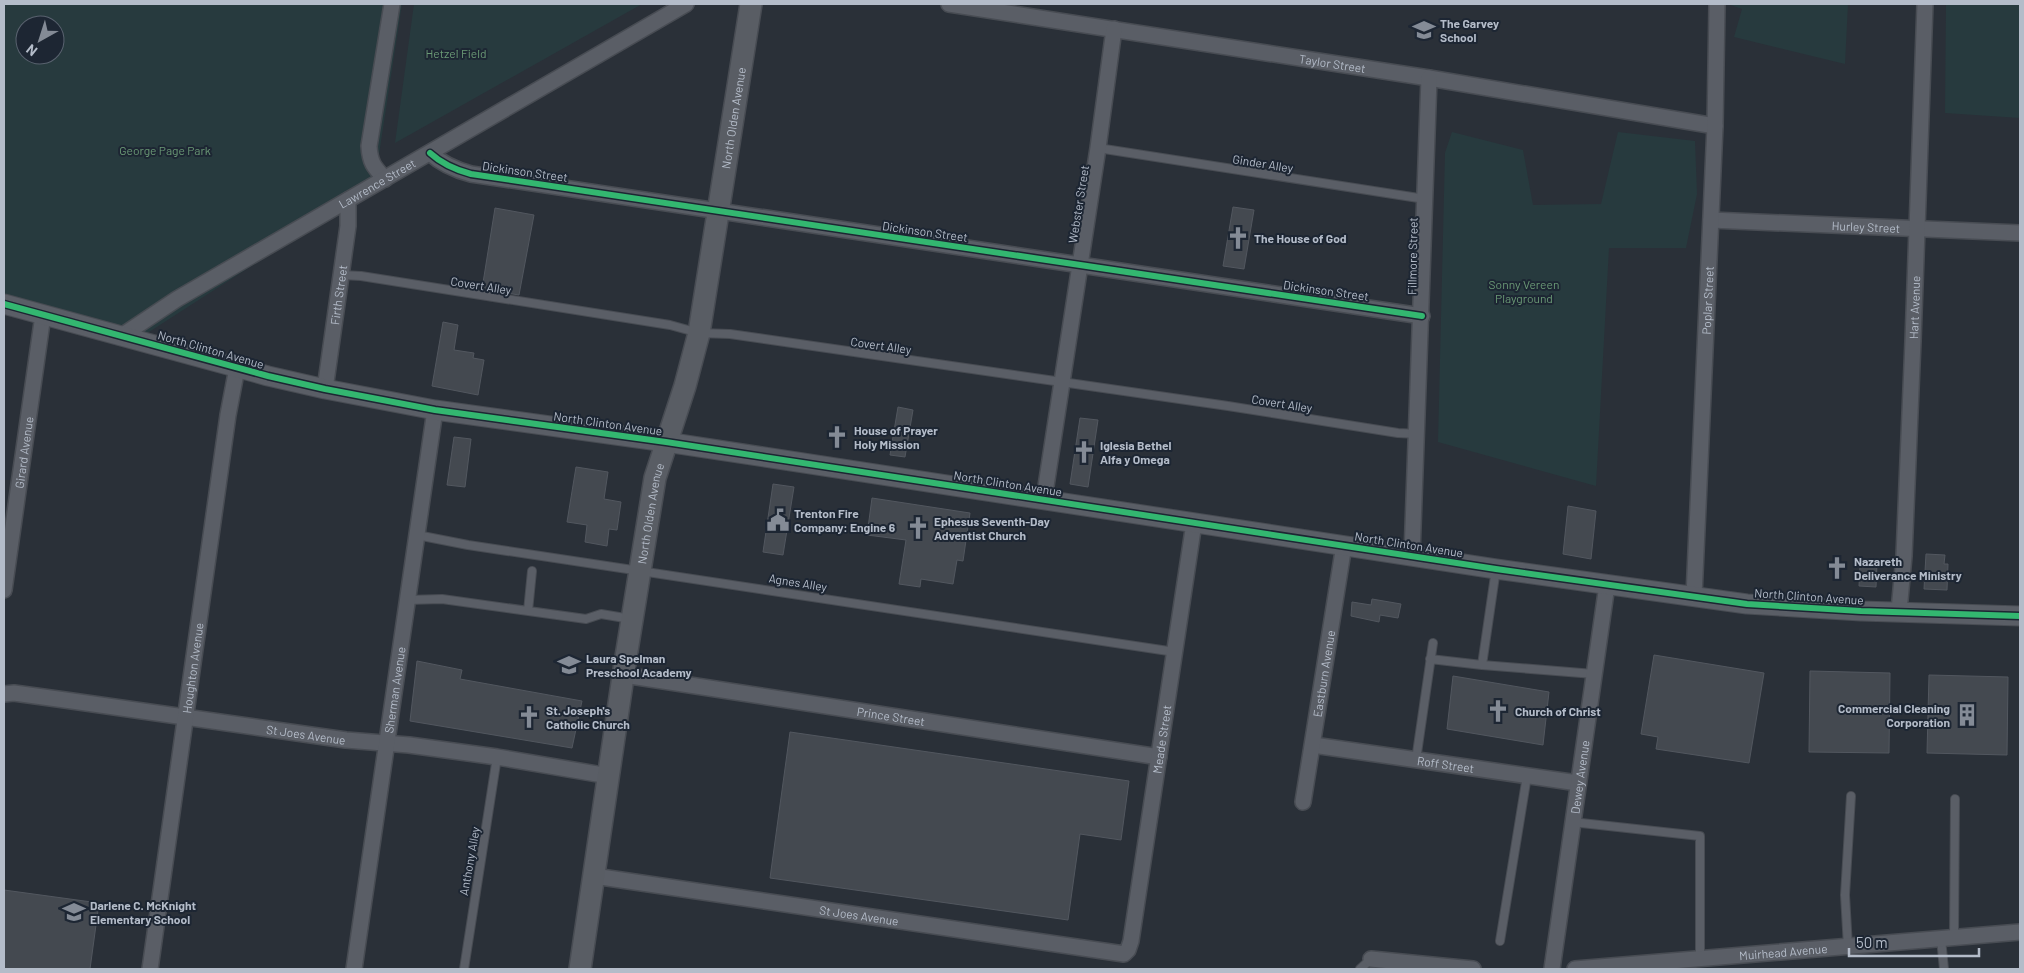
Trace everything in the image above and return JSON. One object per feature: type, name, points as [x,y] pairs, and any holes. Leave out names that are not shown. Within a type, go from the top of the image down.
[{"type":"main road","name":"North Olden Avenue","points":[[580,969],[655,478],[685,386],[700,332],[751,4]]},
{"type":"street","points":[[386,180],[370,159],[369,146],[392,4]]},
{"type":"street","name":"Lawrence Street","points":[[123,335],[177,299],[386,180],[686,4]]},
{"type":"street","name":"Taylor Street","points":[[949,4],[1429,78],[1715,126]]},
{"type":"street","name":"Hart Avenue","points":[[1899,612],[1904,556],[1925,4]]},
{"type":"street","name":"Poplar Street","points":[[1694,596],[1715,126],[1717,5]]},
{"type":"street","name":"Webster Street","points":[[1044,500],[1098,148],[1114,29]]},
{"type":"street","name":"Fillmore Street","points":[[1412,555],[1418,434],[1429,78]]},
{"type":"street","name":"Dickinson Street","points":[[430,153],[457,170],[471,174],[1422,316]]},
{"type":"street","name":"Firth Street","points":[[326,389],[348,226],[348,200]]},
{"type":"street","name":"Hurley Street","points":[[1711,220],[2020,233]]},
{"type":"street","name":"North Clinton Avenue","points":[[4,304],[123,335],[237,368],[326,389],[435,410],[666,442],[1496,569],[1747,604],[1862,611],[2020,616]]},
{"type":"street","name":"Girard Avenue","points":[[4,590],[10,497],[43,315]]},
{"type":"street","name":"Houghton Avenue","points":[[150,969],[184,718],[228,415],[237,368]]},
{"type":"street","name":"Sherman Avenue","points":[[354,969],[435,410]]},
{"type":"street","name":"Meade Street","points":[[1124,954],[1128,950],[1130,941],[1194,523]]},
{"type":"street","name":"Eastburn Avenue","points":[[1303,802],[1344,545]]},
{"type":"street","name":"Dewey Avenue","points":[[1552,969],[1607,585]]},
{"type":"street","name":"Prince Street","points":[[624,675],[1159,756]]},
{"type":"street","name":"St Joes Avenue","points":[[4,694],[14,693],[346,740],[497,757],[609,776]]},
{"type":"street","name":"Roff Street","points":[[1313,745],[1578,783]]},
{"type":"street","name":"St Joes Avenue","points":[[594,876],[1124,954]]},
{"type":"street","name":"Muirhead Avenue","points":[[1575,969],[2020,932]]},
{"type":"street","points":[[1366,964],[1473,969]]},
{"type":"lane","name":"Ginder Alley","points":[[1098,148],[1425,199]]},
{"type":"lane","name":"Covert Alley","points":[[342,275],[362,276],[487,298],[595,312],[700,332],[730,334],[1398,433],[1418,434]]},
{"type":"lane","name":"Agnes Alley","points":[[417,535],[468,545],[1174,652]]},
{"type":"lane","points":[[1482,665],[1496,569]]},
{"type":"lane","points":[[528,611],[532,572]]},
{"type":"lane","points":[[407,600],[442,599],[586,619],[601,614],[633,620]]},
{"type":"lane","points":[[1416,760],[1433,642]]},
{"type":"lane","points":[[1430,659],[1594,674]]},
{"type":"lane","name":"Anthony Alley","points":[[464,969],[497,757]]},
{"type":"lane","points":[[1500,941],[1527,776]]},
{"type":"lane","points":[[1848,947],[1846,895],[1851,796]]},
{"type":"lane","points":[[1944,969],[1955,799]]},
{"type":"lane","points":[[1572,822],[1700,836],[1700,959]]},
{"type":"green space","name":"George Page Park","points":[[4,4],[402,4],[374,187],[135,341],[4,304]]},
{"type":"green space","name":"Hetzel Field","points":[[414,4],[642,4],[395,143]]},
{"type":"green space","points":[[1728,4],[1848,4],[1845,64],[1734,37],[1742,9]]},
{"type":"green space","points":[[1946,4],[2020,4],[2020,118],[1945,113]]},
{"type":"green space","name":"Sonny Vereen Playground","points":[[1452,132],[1523,150],[1533,205],[1601,204],[1618,132],[1695,141],[1697,194],[1686,248],[1609,248],[1596,486],[1438,442],[1445,153]]},
{"type":"building","name":"The House of God","points":[[1233,207],[1254,210],[1244,269],[1223,266]]},
{"type":"building","points":[[495,208],[534,215],[519,295],[482,289]]},
{"type":"building","points":[[443,322],[458,325],[454,350],[474,353],[473,358],[484,360],[478,395],[432,386]]},
{"type":"building","points":[[898,407],[913,410],[905,457],[890,455]]},
{"type":"building","name":"Iglesia Bethel Alfa y Omega","points":[[1080,418],[1098,420],[1088,487],[1070,484]]},
{"type":"building","points":[[454,437],[471,439],[465,487],[447,485]]},
{"type":"building","points":[[576,467],[608,472],[604,499],[621,502],[617,530],[609,529],[607,546],[585,542],[587,525],[567,522]]},
{"type":"building","name":"Trenton Fire Company: Engine 6","points":[[773,484],[794,487],[783,555],[763,552]]},
{"type":"building","points":[[872,498],[970,513],[963,561],[957,560],[953,584],[921,579],[920,587],[899,584],[906,540],[867,535]]},
{"type":"building","points":[[1568,506],[1596,511],[1591,559],[1563,554]]},
{"type":"building","points":[[1926,554],[1945,555],[1944,564],[1948,564],[1947,590],[1924,589]]},
{"type":"building","points":[[1860,564],[1877,564],[1876,587],[1859,586]]},
{"type":"building","points":[[1372,599],[1401,604],[1398,618],[1380,615],[1379,622],[1351,616],[1352,602],[1371,605]]},
{"type":"building","points":[[1654,655],[1764,673],[1749,763],[1656,749],[1658,737],[1641,734]]},
{"type":"building","points":[[417,661],[462,670],[460,679],[582,701],[572,748],[410,721]]},
{"type":"building","points":[[1810,671],[1890,673],[1889,753],[1809,752]]},
{"type":"building","name":"Commercial Cleaning Corporation","points":[[1929,675],[2008,677],[2007,755],[1927,753]]},
{"type":"building","name":"Church of Christ","points":[[1453,676],[1549,692],[1543,745],[1447,729]]},
{"type":"building","points":[[790,732],[1129,781],[1121,840],[1080,834],[1068,920],[770,878]]},
{"type":"building","points":[[4,890],[99,903],[90,969],[4,969]]},
{"type":"cycle path","points":[[430,153],[449,166],[471,174],[1422,316]]},
{"type":"cycle path","points":[[4,304],[268,376],[435,410],[666,442],[1496,569],[1747,604],[1861,611],[2020,616]]},
{"type":"place","name":"The Garvey School","points":[[1424,30]]},
{"type":"place","name":"The House of God","points":[[1238,238]]},
{"type":"place","name":"House of Prayer Holy Mission","points":[[837,437]]},
{"type":"place","name":"Iglesia Bethel Alfa y Omega","points":[[1084,452]]},
{"type":"place","name":"Trenton Fire Company: Engine 6","points":[[778,520]]},
{"type":"place","name":"Ephesus Seventh-Day Adventist Church","points":[[918,528]]},
{"type":"place","name":"Nazareth Deliverance Ministry","points":[[1837,568]]},
{"type":"place","name":"Laura Spelman Preschool Academy","points":[[569,665]]},
{"type":"place","name":"Church of Christ","points":[[1498,711]]},
{"type":"place","name":"Commercial Cleaning Corporation","points":[[1967,715]]},
{"type":"place","name":"St. Joseph's Catholic Church","points":[[529,717]]},
{"type":"place","name":"Darlene C. McKnight Elementary School","points":[[74,912]]}]
